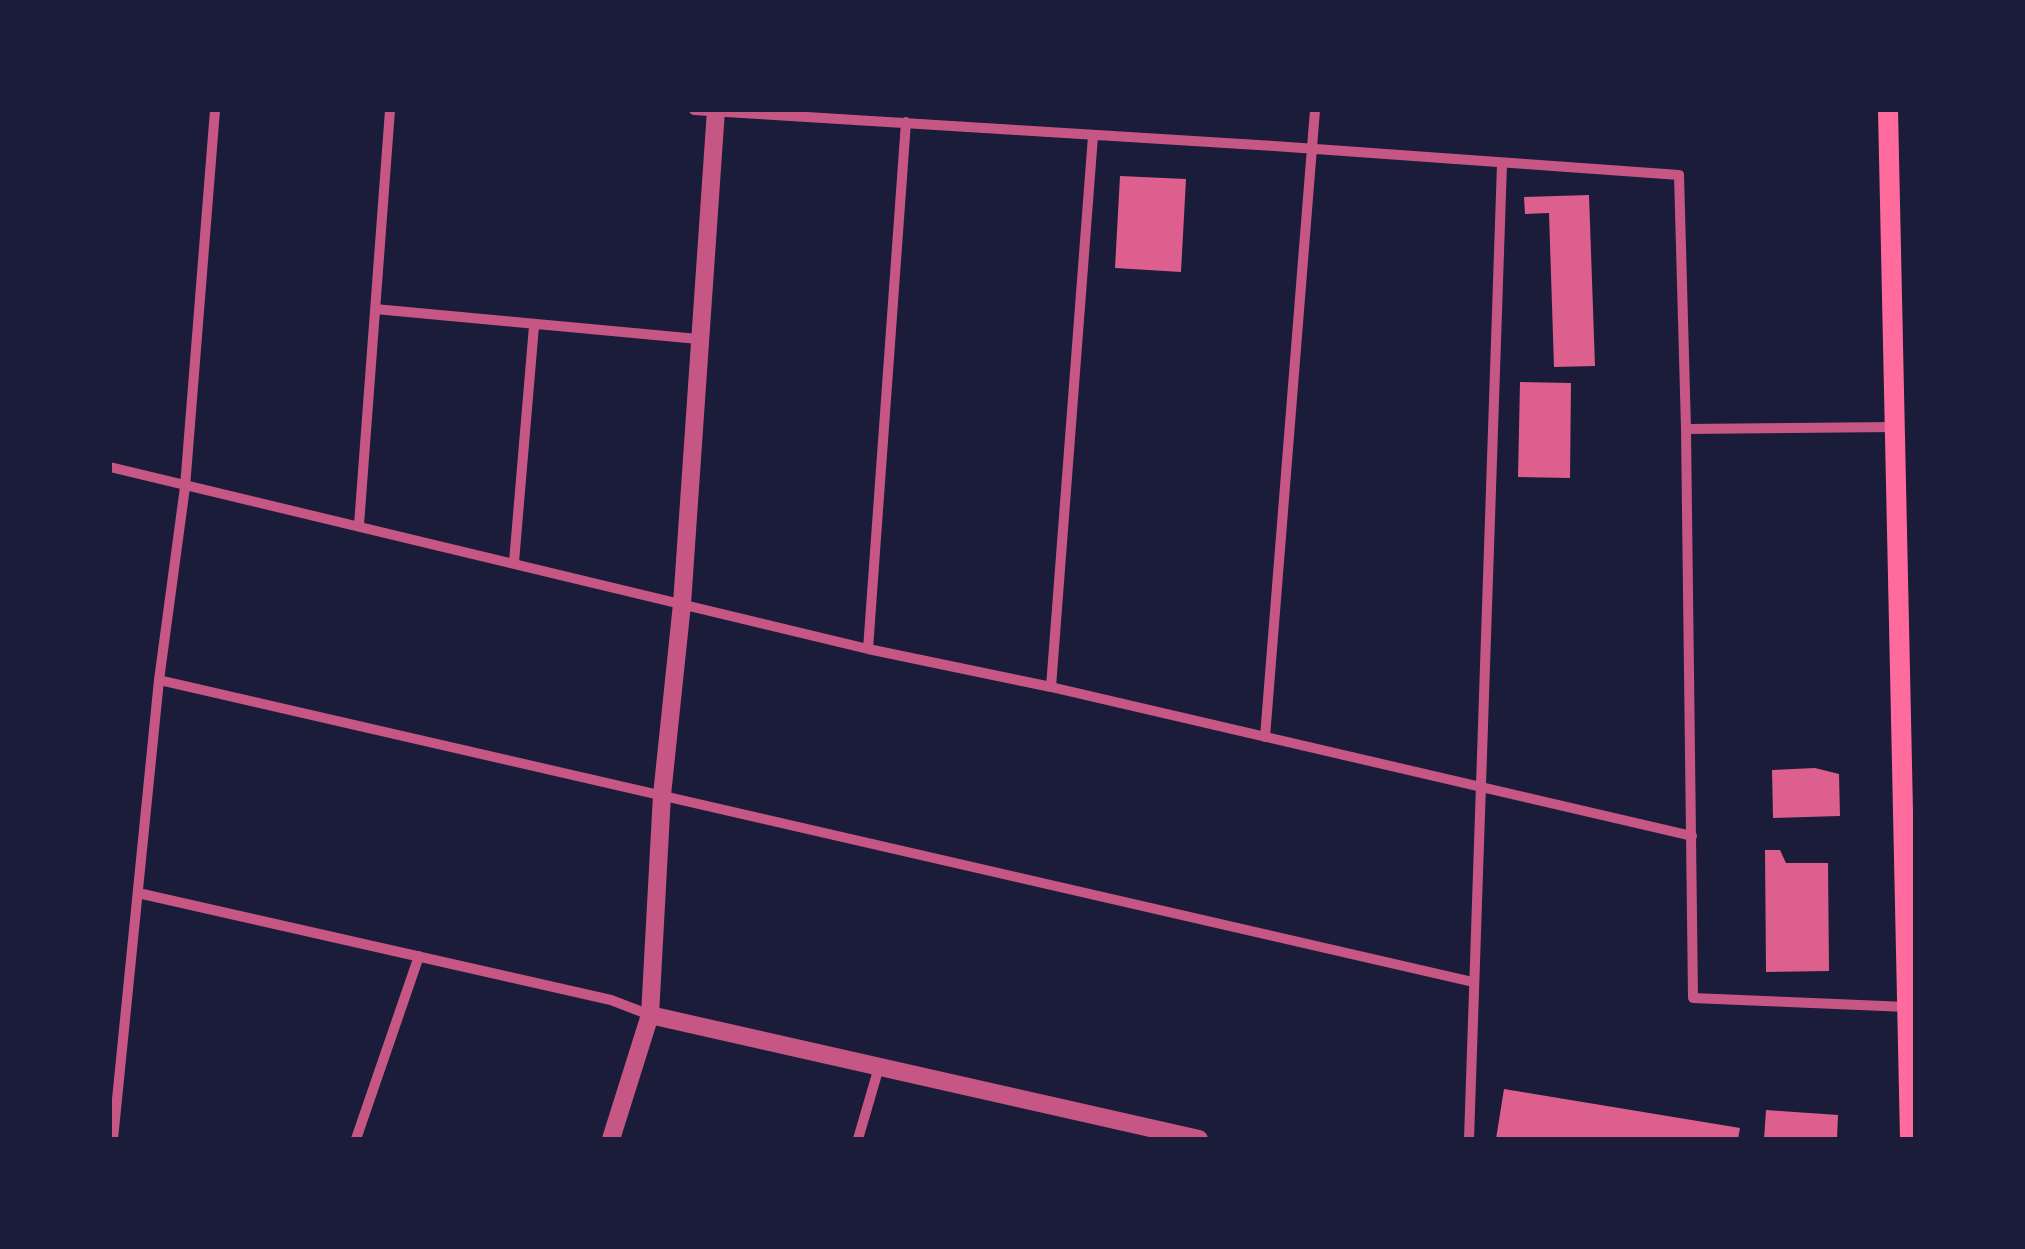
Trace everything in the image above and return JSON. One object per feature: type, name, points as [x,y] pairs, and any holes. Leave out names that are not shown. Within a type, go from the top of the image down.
[{"type":"main road","points":[[1888,110],[1910,1139]]},
{"type":"street","points":[[113,1139],[158,680],[186,487],[216,110]]},
{"type":"street","points":[[358,525],[390,110]]},
{"type":"street","points":[[694,110],[1679,175],[1693,998],[1907,1007]]},
{"type":"street","points":[[1265,737],[1316,110]]},
{"type":"street","points":[[611,1139],[650,1015],[662,795],[682,604],[716,111]]},
{"type":"street","points":[[868,649],[906,122]]},
{"type":"street","points":[[1050,687],[1092,136]]},
{"type":"street","points":[[1468,1139],[1502,164]]},
{"type":"street","points":[[375,309],[698,339]]},
{"type":"street","points":[[514,562],[534,326]]},
{"type":"street","points":[[1686,428],[1896,427]]},
{"type":"street","points":[[110,467],[868,649],[1050,687],[1692,836]]},
{"type":"street","points":[[158,680],[1472,982]]},
{"type":"street","points":[[138,893],[611,1000],[650,1015],[1200,1139]]},
{"type":"street","points":[[356,1139],[419,956]]},
{"type":"street","points":[[858,1139],[879,1066]]},
{"type":"building","points":[[1120,176],[1186,179],[1181,272],[1115,268]]},
{"type":"building","points":[[1589,195],[1595,366],[1554,367],[1549,213],[1525,214],[1524,197]]},
{"type":"building","points":[[1520,382],[1571,383],[1570,478],[1518,477]]},
{"type":"building","points":[[1815,768],[1839,774],[1840,816],[1773,818],[1772,770]]},
{"type":"building","points":[[1765,850],[1780,850],[1786,863],[1828,863],[1829,971],[1766,972]]},
{"type":"building","points":[[1504,1089],[1740,1128],[1738,1139],[1496,1139]]},
{"type":"building","points":[[1766,1110],[1838,1115],[1837,1139],[1764,1139]]}]
